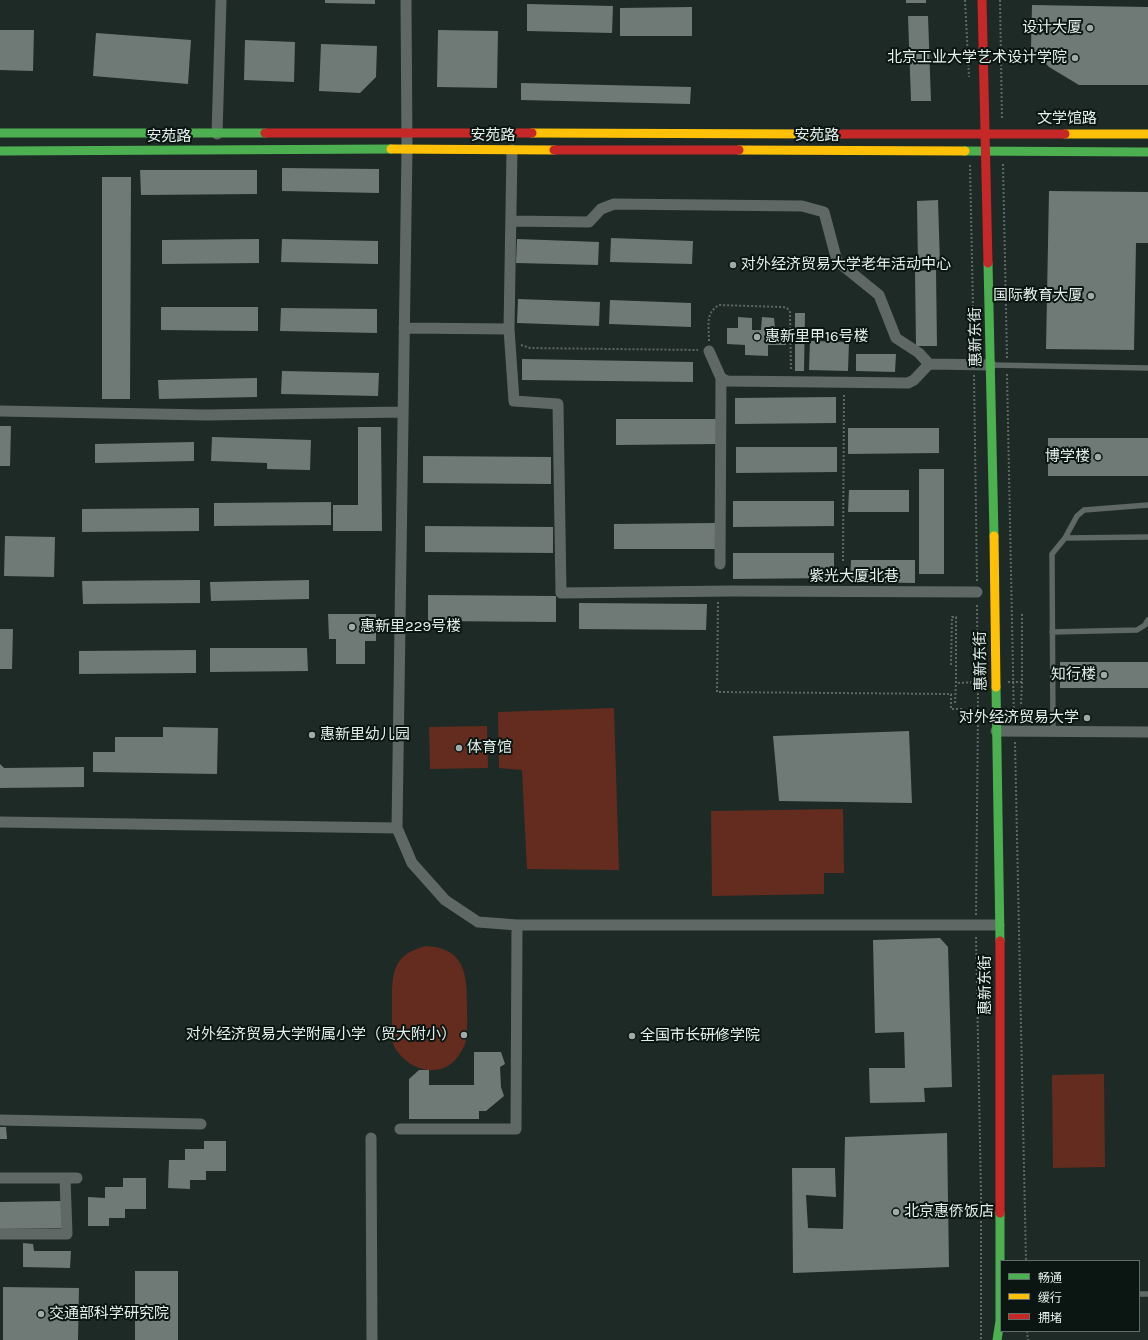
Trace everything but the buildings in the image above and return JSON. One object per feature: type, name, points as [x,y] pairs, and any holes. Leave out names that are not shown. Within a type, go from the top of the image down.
[{"type":"main road","name":"惠新东街","points":[[982,0],[991,365],[1000,925],[1000,1324],[997,1340]]},
{"type":"main road","name":"安苑路","points":[[0,133],[985,133]]},
{"type":"main road","name":"文学馆路","points":[[985,133],[1148,134]]},
{"type":"main road","name":"安苑路","points":[[0,151],[407,149],[986,151]]},
{"type":"main road","points":[[986,151],[1148,152]]},
{"type":"street","points":[[218,134],[221,0]]},
{"type":"street","points":[[406,0],[407,149],[397,828],[412,863],[445,900],[478,922],[517,925],[1000,925]]},
{"type":"street","points":[[404,328],[509,329],[512,150]]},
{"type":"street","points":[[511,221],[589,222],[601,209],[614,204],[802,206],[824,212],[837,261],[879,295],[896,338],[919,353],[929,364],[991,365]]},
{"type":"street","name":"紫光大厦北巷","points":[[509,329],[514,401],[558,404],[561,593],[719,591],[977,592]]},
{"type":"street","points":[[709,351],[721,378],[720,564]]},
{"type":"street","points":[[721,378],[727,381],[908,383],[914,380],[929,364]]},
{"type":"street","points":[[0,411],[206,415],[403,412]]},
{"type":"street","points":[[996,731],[1148,732]]},
{"type":"street","points":[[0,822],[397,828]]},
{"type":"street","points":[[400,1129],[516,1129],[517,925]]},
{"type":"street","points":[[0,1120],[201,1124]]},
{"type":"street","points":[[371,1138],[372,1340]]},
{"type":"street","points":[[0,1178],[77,1178]]},
{"type":"street","points":[[0,1234],[67,1234],[65,1178]]},
{"type":"lane","points":[[991,365],[1148,368]]},
{"type":"lane","points":[[1053,732],[1051,562],[1055,548],[1065,538],[1077,516],[1084,510],[1148,505]]},
{"type":"lane","points":[[1065,538],[1148,537]]},
{"type":"lane","points":[[1052,632],[1137,630],[1146,625],[1148,620]]},
{"type":"path","points":[[965,0],[969,80]]},
{"type":"path","points":[[1000,0],[1003,133]]},
{"type":"path","points":[[970,151],[977,592],[978,719],[976,925],[981,1193],[981,1340]]},
{"type":"path","points":[[1002,151],[1026,1260]]},
{"type":"path","points":[[509,329],[512,339],[530,348],[709,351],[709,314],[712,309],[719,305],[783,306],[788,308],[790,312],[791,371],[797,382]]},
{"type":"path","points":[[843,561],[844,382]]},
{"type":"path","points":[[719,591],[718,692],[951,694],[951,709],[963,709]]},
{"type":"path","points":[[1021,704],[1022,682]]},
{"type":"path","points":[[955,703],[956,683]]},
{"type":"shaded area","points":[[614,708],[619,870],[527,869],[522,770],[499,768],[498,712]]},
{"type":"shaded area","name":"体育馆","points":[[487,726],[488,768],[430,769],[429,727]]},
{"type":"shaded area","points":[[843,809],[844,873],[824,873],[824,894],[712,896],[711,811]]},
{"type":"shaded area","points":[[426,946],[439,948],[456,957],[464,973],[467,994],[467,1030],[465,1044],[460,1054],[451,1064],[440,1069],[431,1070],[414,1066],[407,1061],[396,1049],[392,1041],[392,990],[394,972],[401,959],[407,954],[415,949]]},
{"type":"shaded area","points":[[1104,1074],[1105,1167],[1053,1168],[1052,1075]]},
{"type":"traffic: fast","points":[[0,133],[265,133]]},
{"type":"traffic: fast","points":[[0,151],[391,149]]},
{"type":"traffic: fast","points":[[965,151],[1148,152]]},
{"type":"traffic: fast","points":[[988,263],[994,536]]},
{"type":"traffic: fast","points":[[996,687],[1000,941]]},
{"type":"traffic: fast","points":[[997,1340],[1000,1321],[1000,1213]]},
{"type":"traffic: slow","points":[[532,133],[820,134]]},
{"type":"traffic: slow","points":[[1065,134],[1148,134]]},
{"type":"traffic: slow","points":[[391,149],[554,150]]},
{"type":"traffic: slow","points":[[739,150],[965,151]]},
{"type":"traffic: slow","points":[[994,536],[996,687]]},
{"type":"traffic: jam","points":[[982,0],[988,263]]},
{"type":"traffic: jam","points":[[265,133],[532,133]]},
{"type":"traffic: jam","points":[[820,134],[1065,134]]},
{"type":"traffic: jam","points":[[554,150],[739,150]]},
{"type":"traffic: jam","points":[[1000,941],[1000,1213]]},
{"type":"place","name":"设计大厦","points":[[1090,28]]},
{"type":"place","name":"北京工业大学艺术设计学院","points":[[1075,58]]},
{"type":"place","name":"对外经济贸易大学老年活动中心","points":[[733,265]]},
{"type":"place","name":"国际教育大厦","points":[[1091,296]]},
{"type":"place","name":"惠新里甲16号楼","points":[[757,337]]},
{"type":"place","name":"博学楼","points":[[1098,457]]},
{"type":"place","name":"惠新里229号楼","points":[[352,627]]},
{"type":"place","name":"知行楼","points":[[1104,675]]},
{"type":"place","name":"对外经济贸易大学","points":[[1087,718]]},
{"type":"place","name":"惠新里幼儿园","points":[[312,735]]},
{"type":"place","name":"体育馆","points":[[459,748]]},
{"type":"place","name":"对外经济贸易大学附属小学（贸大附小）","points":[[464,1035]]},
{"type":"place","name":"全国市长研修学院","points":[[632,1036]]},
{"type":"place","name":"北京惠侨饭店","points":[[896,1212]]},
{"type":"place","name":"交通部科学研究院","points":[[41,1314]]}]
